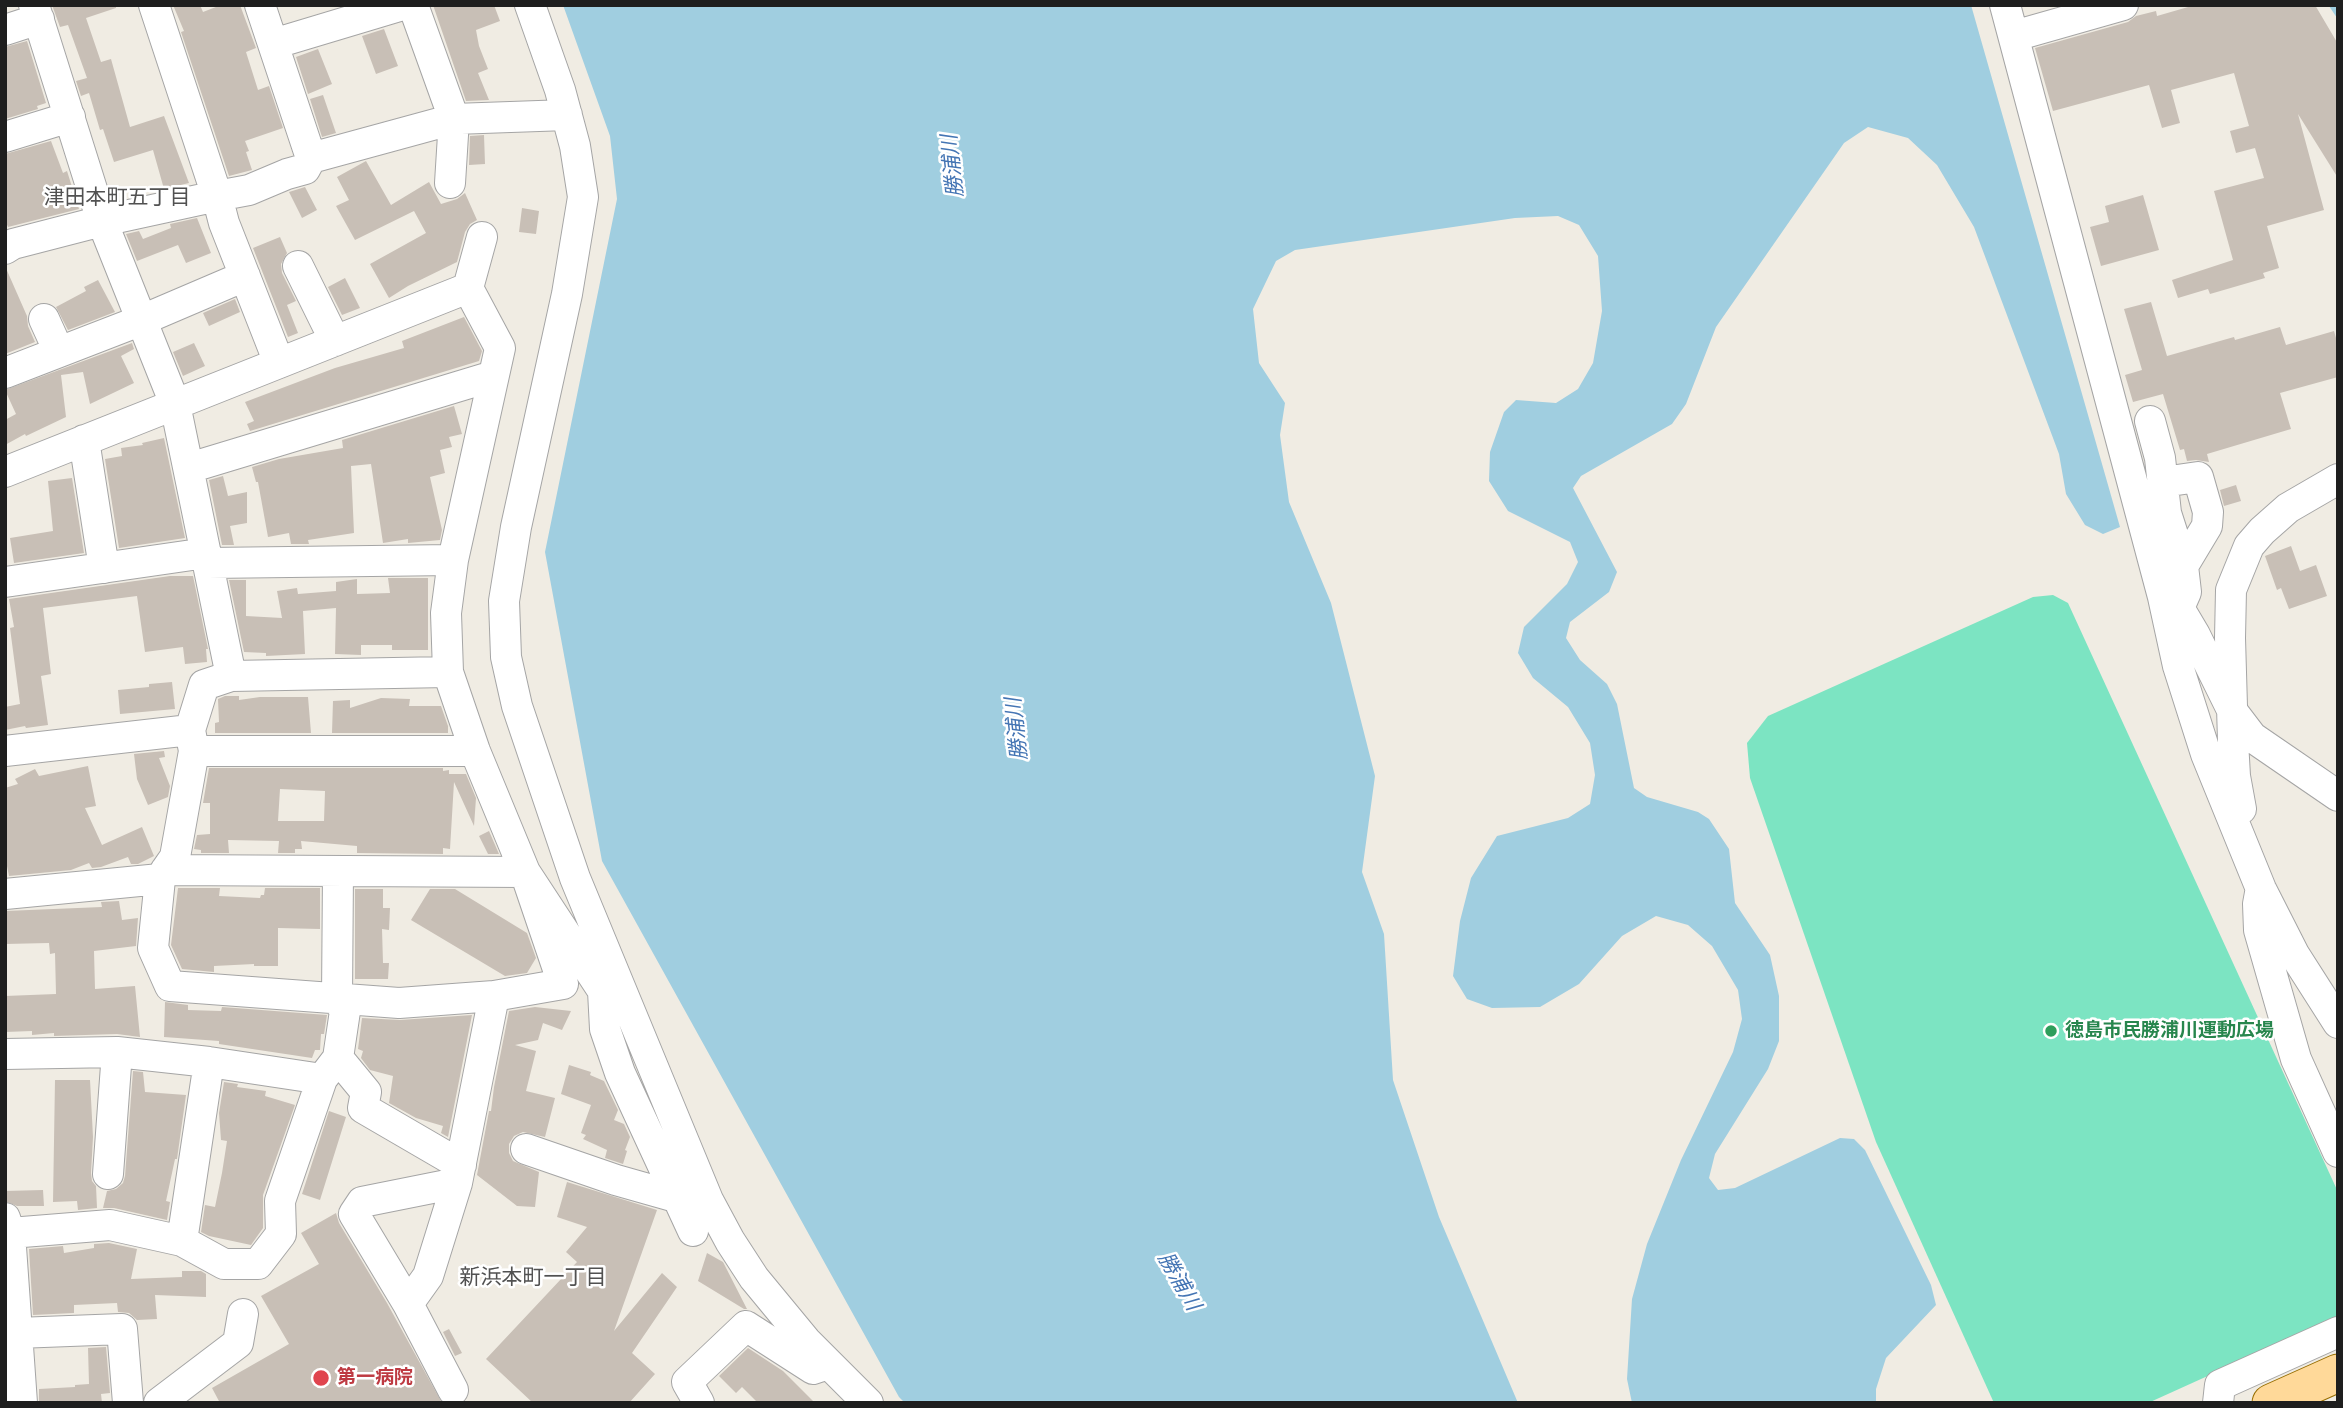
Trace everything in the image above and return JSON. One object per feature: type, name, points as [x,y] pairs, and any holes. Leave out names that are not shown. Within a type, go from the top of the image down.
[{"type":"main road","points":[[2271,1403],[2338,1373]]},
{"type":"street","points":[[154,5],[224,223],[279,363]]},
{"type":"street","points":[[260,5],[311,158]]},
{"type":"street","points":[[273,44],[403,5]]},
{"type":"street","points":[[413,5],[454,119],[450,183]]},
{"type":"street","points":[[530,5],[576,146],[583,197],[567,294],[516,527],[504,601],[506,657],[517,706],[575,877],[708,1200],[754,1278],[806,1341],[868,1403]]},
{"type":"street","points":[[2005,5],[2171,603],[2178,666],[2206,754],[2261,889],[2294,954],[2338,1023]]},
{"type":"street","points":[[2014,36],[2123,5]]},
{"type":"street","points":[[5,30],[37,12],[102,221],[175,404],[231,676]]},
{"type":"street","points":[[5,249],[13,244],[102,221],[249,190],[305,169],[311,158],[454,119],[567,115]]},
{"type":"street","points":[[5,136],[70,117]]},
{"type":"street","points":[[448,672],[231,676],[204,684],[192,741],[175,858],[163,875],[153,948],[170,986],[399,1003],[494,996],[563,984],[525,872],[475,751],[448,672],[446,613],[453,560],[500,348],[468,288],[482,237]]},
{"type":"street","points":[[298,266],[335,341]]},
{"type":"street","points":[[5,373],[142,320],[245,276]]},
{"type":"street","points":[[5,472],[468,288]]},
{"type":"street","points":[[44,319],[59,352]]},
{"type":"street","points":[[189,468],[493,376]]},
{"type":"street","points":[[2150,421],[2160,458],[2166,513],[2183,565],[2186,592],[2171,603]]},
{"type":"street","points":[[85,440],[104,568]]},
{"type":"street","points":[[2163,482],[2198,477],[2208,512],[2207,526],[2183,565]]},
{"type":"street","points":[[2242,840],[2244,824],[2235,776],[2231,590],[2249,546],[2262,531],[2288,509],[2338,480]]},
{"type":"street","points":[[5,582],[104,568],[207,558],[453,560]]},
{"type":"street","points":[[2171,603],[2233,712],[2252,737],[2338,796]]},
{"type":"street","points":[[5,751],[192,741],[475,751]]},
{"type":"street","points":[[22,1403],[8,1226],[110,1225],[182,1241],[224,1264],[258,1264],[281,1234],[280,1201],[330,1069],[345,1011],[337,998],[338,872]]},
{"type":"street","points":[[525,872],[603,991],[635,1022]]},
{"type":"street","points":[[5,894],[163,875],[525,872]]},
{"type":"street","points":[[2261,889],[2258,904],[2259,930],[2292,1046],[2338,1152]]},
{"type":"street","points":[[603,991],[605,1029],[620,1073],[693,1231]]},
{"type":"street","points":[[408,1304],[428,1276],[459,1174],[494,996]]},
{"type":"street","points":[[5,1054],[117,1052],[209,1062],[330,1069],[366,1091],[363,1108],[459,1174]]},
{"type":"street","points":[[107,1174],[117,1052]]},
{"type":"street","points":[[182,1241],[209,1062]]},
{"type":"street","points":[[526,1149],[676,1197]]},
{"type":"street","points":[[453,1390],[408,1304],[354,1214],[362,1202],[459,1174]]},
{"type":"street","points":[[159,1403],[239,1342],[243,1314]]},
{"type":"street","points":[[687,1396],[746,1325],[813,1369],[828,1363]]},
{"type":"street","points":[[17,1333],[122,1329],[128,1403]]},
{"type":"street","points":[[2218,1403],[2220,1385],[2338,1332]]},
{"type":"green space","name":"徳島市民勝浦川運動広場","points":[[2053,595],[2068,603],[2338,1192],[2338,1317],[2148,1403],[1994,1403],[1876,1142],[1750,778],[1747,743],[1768,716],[2033,597]]},
{"type":"water","name":"勝浦川","points":[[563,5],[1971,5],[2120,527],[2103,534],[2085,525],[2066,494],[2059,454],[1974,227],[1937,165],[1908,138],[1868,127],[1844,143],[1716,327],[1686,404],[1672,424],[1581,476],[1573,488],[1617,572],[1609,592],[1570,622],[1566,638],[1580,660],[1607,684],[1617,704],[1634,788],[1647,797],[1698,812],[1709,819],[1729,849],[1735,903],[1770,955],[1779,996],[1779,1041],[1768,1069],[1715,1154],[1709,1178],[1718,1190],[1735,1188],[1840,1138],[1854,1139],[1865,1150],[1931,1285],[1936,1305],[1886,1358],[1876,1389],[1876,1403],[1632,1403],[1627,1379],[1632,1299],[1647,1244],[1681,1160],[1733,1052],[1742,1019],[1738,990],[1712,946],[1688,925],[1656,916],[1622,936],[1579,984],[1540,1007],[1492,1008],[1467,999],[1453,976],[1460,921],[1471,878],[1497,836],[1568,818],[1590,804],[1595,775],[1590,743],[1568,707],[1533,678],[1518,653],[1524,627],[1567,584],[1578,562],[1570,542],[1508,511],[1489,481],[1490,452],[1504,412],[1516,400],[1556,403],[1578,389],[1593,363],[1602,311],[1598,256],[1579,225],[1558,216],[1515,218],[1295,250],[1276,261],[1253,309],[1259,363],[1285,403],[1280,435],[1289,502],[1331,603],[1375,776],[1362,872],[1384,934],[1393,1080],[1439,1217],[1518,1403],[905,1403],[899,1397],[602,861],[545,552],[617,199],[610,136]]},
{"type":"building","points":[[52,5],[116,5],[116,8],[86,18],[101,62],[111,59],[130,127],[164,116],[189,183],[164,189],[153,150],[114,162],[103,129],[100,130],[89,93],[81,96],[76,81],[87,78],[68,25],[60,27]]},
{"type":"building","points":[[173,5],[200,5],[203,12],[221,5],[240,5],[256,48],[246,52],[258,90],[269,86],[283,128],[245,141],[252,170],[229,176],[181,32],[184,31]]},
{"type":"building","points":[[433,5],[494,5],[500,21],[476,30],[488,69],[478,73],[489,100],[466,101]]},
{"type":"building","points":[[2195,5],[2315,5],[2338,44],[2338,178],[2298,114],[2324,210],[2267,226],[2279,268],[2263,273],[2265,278],[2210,294],[2208,289],[2178,298],[2172,280],[2233,260],[2214,191],[2264,178],[2255,148],[2236,153],[2230,131],[2249,126],[2234,73],[2171,90],[2180,123],[2162,128],[2149,85],[2053,111],[2035,48],[2128,22],[2136,16],[2156,11],[2157,16]]},
{"type":"building","points":[[384,29],[398,66],[376,74],[362,36]]},
{"type":"building","points":[[27,41],[46,103],[37,106],[38,109],[5,119],[5,47]]},
{"type":"building","points":[[318,49],[332,84],[308,94],[296,57]]},
{"type":"building","points":[[323,95],[336,133],[322,137],[310,99]]},
{"type":"building","points":[[484,135],[485,164],[469,165],[470,136]]},
{"type":"building","points":[[51,141],[63,173],[67,171],[79,209],[8,227],[5,220],[5,154]]},
{"type":"building","points":[[366,161],[391,205],[429,182],[441,204],[457,199],[465,193],[477,220],[470,224],[465,232],[457,262],[389,298],[370,264],[426,233],[414,211],[355,240],[336,206],[349,200],[337,177]]},
{"type":"building","points":[[305,187],[317,210],[302,218],[289,192]]},
{"type":"building","points":[[2143,195],[2159,250],[2101,266],[2090,227],[2109,222],[2105,206]]},
{"type":"building","points":[[522,208],[539,211],[536,234],[519,232]]},
{"type":"building","points":[[197,218],[211,253],[186,263],[178,245],[137,261],[126,234],[139,231],[143,239],[171,228],[170,224]]},
{"type":"building","points":[[280,237],[287,253],[281,264],[282,273],[296,301],[287,305],[298,333],[288,337],[253,248]]},
{"type":"building","points":[[5,266],[27,316],[35,342],[5,354]]},
{"type":"building","points":[[345,278],[360,308],[342,315],[328,287]]},
{"type":"building","points":[[98,280],[115,312],[68,330],[56,307],[86,291],[84,287]]},
{"type":"building","points":[[235,299],[240,312],[209,326],[203,313]]},
{"type":"building","points":[[2151,302],[2167,356],[2280,327],[2286,345],[2334,331],[2338,345],[2338,377],[2280,393],[2291,429],[2207,454],[2209,462],[2187,461],[2184,449],[2180,450],[2163,394],[2133,402],[2125,375],[2142,370],[2124,309]]},
{"type":"building","points":[[464,317],[482,351],[479,361],[250,431],[247,424],[254,421],[245,402],[335,368],[404,348],[402,341]]},
{"type":"building","points":[[132,343],[134,349],[121,356],[134,383],[90,404],[83,372],[61,375],[66,417],[5,445],[5,420],[16,414],[5,390]]},
{"type":"building","points":[[194,343],[205,366],[183,376],[173,352]]},
{"type":"building","points":[[454,406],[462,434],[449,437],[452,447],[440,450],[445,473],[430,477],[442,530],[440,540],[408,543],[408,539],[383,543],[371,464],[351,466],[354,533],[308,540],[309,544],[291,544],[289,533],[268,537],[258,482],[252,467],[279,459],[343,448],[342,440]]},
{"type":"building","points":[[164,438],[185,538],[119,548],[105,459],[122,456],[121,448]]},
{"type":"building","points":[[223,476],[228,496],[247,492],[247,523],[230,526],[234,545],[222,545],[209,480]]},
{"type":"building","points":[[72,478],[84,553],[14,563],[10,538],[53,531],[48,481]]},
{"type":"building","points":[[2236,485],[2241,501],[2224,506],[2220,490]]},
{"type":"building","points":[[2291,546],[2300,571],[2316,565],[2327,596],[2289,609],[2281,588],[2277,590],[2265,556]]},
{"type":"building","points":[[170,576],[193,576],[208,649],[207,662],[185,664],[183,647],[145,652],[137,596],[43,608],[51,674],[41,676],[48,725],[5,730],[5,707],[20,704],[9,599]]},
{"type":"building","points":[[388,578],[428,578],[428,650],[392,650],[392,645],[361,645],[361,655],[335,654],[336,608],[303,611],[305,654],[266,656],[266,653],[244,652],[229,580],[246,580],[246,616],[282,618],[277,591],[297,588],[298,594],[336,591],[336,582],[357,579],[357,594],[390,593]]},
{"type":"building","points":[[172,682],[175,709],[120,714],[118,690]]},
{"type":"building","points":[[239,696],[239,700],[308,697],[311,733],[215,733],[215,723],[219,722],[218,699]]},
{"type":"building","points":[[381,698],[410,699],[409,706],[441,706],[448,733],[332,733],[333,701],[350,700],[350,708]]},
{"type":"building","points":[[164,751],[165,757],[159,758],[170,786],[168,797],[148,805],[137,779],[134,754]]},
{"type":"building","points":[[88,766],[96,806],[85,808],[102,845],[142,827],[154,856],[138,864],[131,864],[128,857],[101,867],[92,868],[89,863],[71,870],[9,876],[5,856],[5,788],[18,784],[15,779],[35,769],[39,776]]},
{"type":"building","points":[[209,768],[443,768],[443,771],[449,770],[449,774],[466,774],[476,798],[474,826],[454,782],[450,849],[443,848],[443,854],[357,853],[357,846],[301,841],[302,849],[295,849],[295,853],[278,853],[279,841],[228,840],[229,853],[201,853],[201,850],[194,849],[197,835],[210,834],[210,803],[203,803]],"holes":[[[280,789],[325,791],[324,821],[278,821]]]},
{"type":"building","points":[[489,831],[499,854],[488,854],[479,836]]},
{"type":"building","points":[[178,888],[220,888],[219,896],[260,898],[264,895],[265,888],[320,888],[320,929],[278,928],[278,966],[214,966],[214,972],[182,969],[171,945]]},
{"type":"building","points":[[355,889],[383,889],[383,908],[390,908],[389,930],[382,929],[383,963],[389,963],[388,979],[355,979]]},
{"type":"building","points":[[430,889],[455,889],[527,933],[536,958],[527,973],[505,976],[411,920]]},
{"type":"building","points":[[119,901],[122,920],[138,918],[136,946],[94,951],[95,989],[135,986],[140,1037],[117,1034],[54,1036],[54,1033],[32,1035],[32,1031],[5,1032],[5,996],[56,994],[55,953],[50,954],[49,943],[5,944],[5,911],[102,907],[101,902]]},
{"type":"building","points":[[165,1002],[188,1005],[188,1010],[221,1011],[222,1007],[327,1015],[324,1034],[321,1034],[320,1050],[315,1050],[312,1058],[219,1044],[219,1041],[164,1037]]},
{"type":"building","points":[[535,1007],[571,1011],[562,1030],[543,1023],[538,1040],[515,1045],[536,1051],[526,1091],[555,1098],[545,1137],[523,1132],[514,1136],[509,1144],[513,1161],[539,1172],[535,1207],[517,1206],[477,1175],[509,1011]]},
{"type":"building","points":[[472,1015],[448,1137],[441,1133],[443,1126],[416,1118],[389,1103],[393,1076],[370,1070],[361,1058],[363,1051],[358,1049],[362,1018],[400,1020]]},
{"type":"building","points":[[569,1065],[591,1072],[590,1075],[604,1081],[618,1110],[614,1120],[624,1124],[630,1137],[623,1164],[605,1158],[607,1150],[583,1139],[586,1135],[581,1133],[591,1105],[561,1094]]},
{"type":"building","points":[[133,1071],[143,1072],[145,1092],[186,1095],[177,1159],[166,1201],[170,1202],[167,1220],[103,1208],[107,1191],[116,1189],[123,1183],[125,1176]]},
{"type":"building","points":[[55,1080],[90,1080],[93,1137],[91,1173],[96,1186],[97,1208],[78,1210],[77,1201],[53,1202]]},
{"type":"building","points":[[224,1082],[238,1084],[237,1087],[266,1091],[265,1096],[295,1105],[263,1195],[263,1228],[251,1245],[201,1232],[205,1205],[215,1207],[227,1141],[221,1140],[219,1113]]},
{"type":"building","points":[[329,1111],[346,1117],[320,1200],[302,1194]]},
{"type":"building","points":[[567,1182],[657,1210],[614,1331],[662,1273],[677,1287],[632,1353],[655,1374],[629,1403],[533,1403],[486,1359],[577,1262],[566,1252],[587,1227],[557,1217]]},
{"type":"building","points":[[43,1190],[44,1206],[17,1206],[5,1201],[5,1191]]},
{"type":"building","points":[[336,1213],[339,1223],[442,1403],[220,1403],[212,1388],[289,1344],[261,1296],[319,1264],[301,1233]]},
{"type":"building","points":[[109,1243],[137,1249],[131,1279],[182,1277],[182,1271],[201,1271],[206,1274],[206,1297],[155,1295],[157,1319],[137,1320],[129,1313],[118,1312],[117,1303],[74,1305],[74,1313],[33,1315],[29,1249],[63,1246],[64,1253],[94,1248],[94,1244]]},
{"type":"building","points":[[707,1253],[723,1262],[747,1309],[698,1281]]},
{"type":"building","points":[[449,1329],[462,1353],[455,1356],[443,1332]]},
{"type":"building","points":[[106,1347],[110,1393],[101,1394],[102,1403],[39,1403],[39,1389],[89,1384],[88,1348]]},
{"type":"building","points":[[748,1348],[783,1371],[815,1403],[758,1403],[742,1387],[736,1393],[719,1376]]},
{"type":"waterway","points":[[2332,5],[2338,14]]},
{"type":"place","name":"徳島市民勝浦川運動広場","points":[[2051,1031]]},
{"type":"place","name":"第一病院","points":[[321,1378]]},
{"type":"district","name":"津田本町五丁目","points":[[117,199]]},
{"type":"district","name":"新浜本町一丁目","points":[[533,1279]]}]
